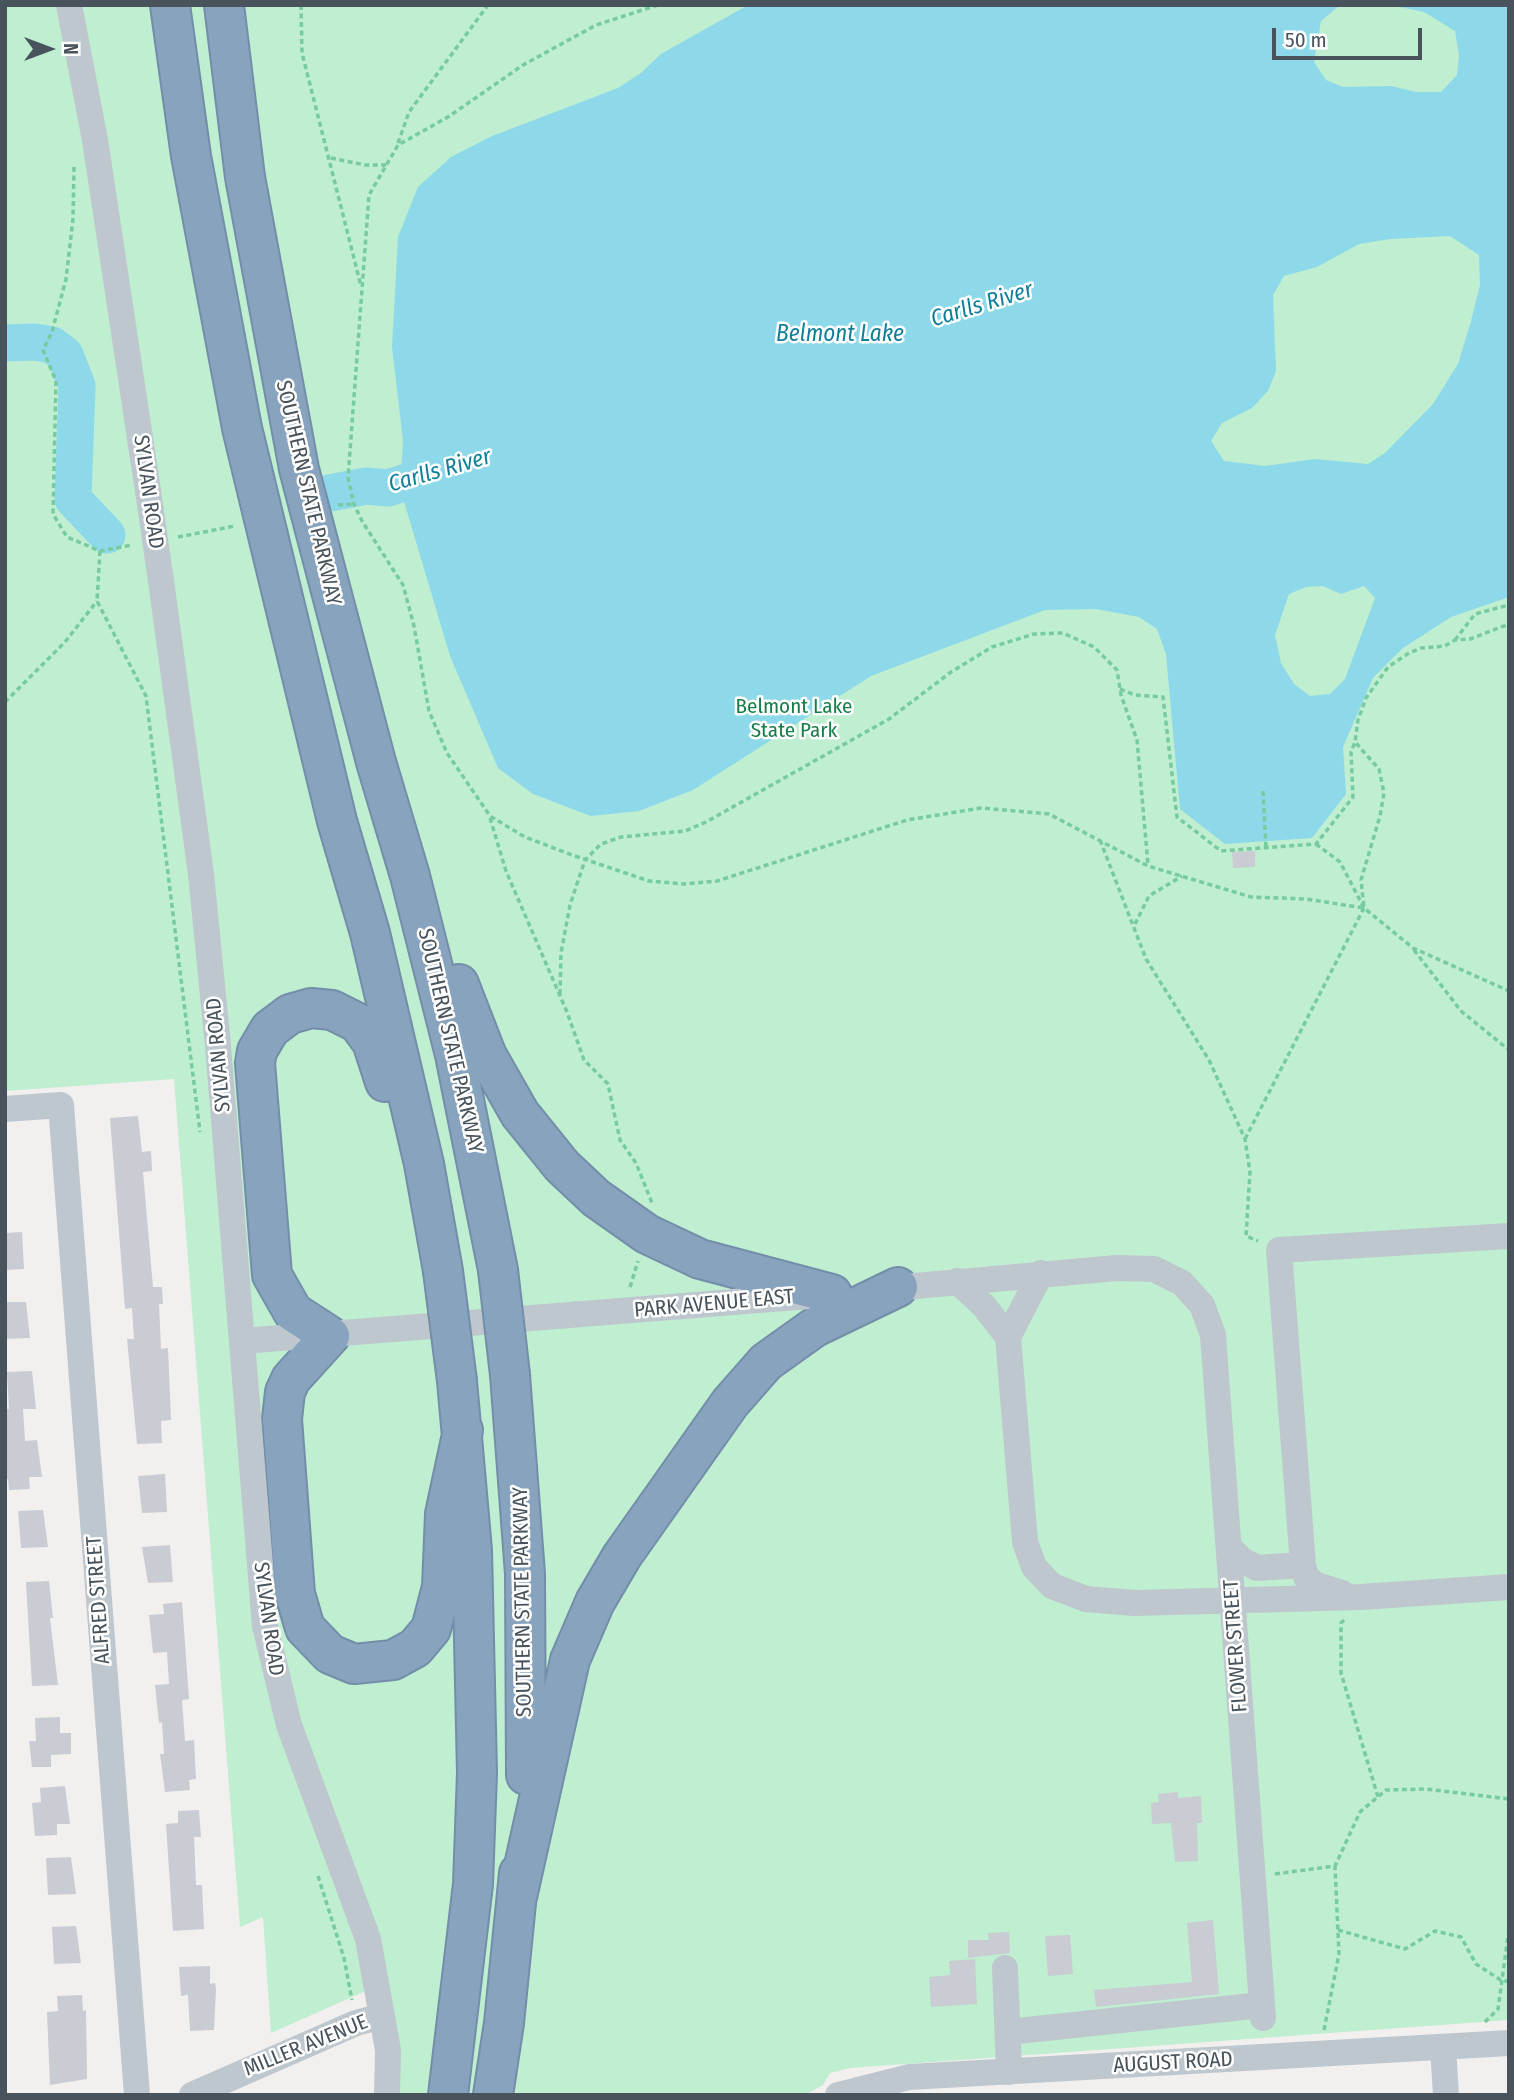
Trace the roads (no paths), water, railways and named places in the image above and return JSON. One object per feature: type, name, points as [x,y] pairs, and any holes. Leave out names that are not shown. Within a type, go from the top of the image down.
[{"type":"highway","points":[[148,5],[153,36],[191,156]]},
{"type":"highway","points":[[170,5],[191,156],[220,320],[267,539],[337,821],[370,933],[424,1164],[443,1271],[463,1430],[474,1591],[477,1773],[471,1911],[448,2095]]},
{"type":"highway","name":"SOUTHERN STATE PARKWAY","points":[[224,5],[237,128],[299,469],[376,762],[410,876],[455,1055],[498,1270],[523,1508],[527,1640],[526,1768],[517,1897],[504,2023],[493,2095]]},
{"type":"highway","points":[[237,128],[240,5]]},
{"type":"highway","points":[[410,876],[495,1073],[526,1123],[562,1166],[613,1212],[681,1251],[723,1266],[832,1294]]},
{"type":"highway","points":[[424,1164],[386,1088],[372,1042],[358,1023],[342,1013],[311,1009],[290,1014],[270,1029],[257,1051],[254,1075],[272,1275],[293,1312],[330,1336],[291,1379],[285,1392],[282,1419],[297,1602],[305,1628],[330,1654],[354,1664],[393,1660],[415,1648],[431,1629],[441,1595],[446,1514],[463,1430]]},
{"type":"highway","points":[[517,1897],[570,1660],[595,1602],[622,1556],[730,1403],[760,1368],[815,1327],[898,1287]]},
{"type":"street","name":"SYLVAN ROAD","points":[[69,5],[95,140],[161,581],[201,874],[262,1601],[271,1656],[302,1765],[361,1916],[388,2050],[387,2095]]},
{"type":"street","name":"ALFRED STREET","points":[[5,1110],[61,1105],[137,2095]]},
{"type":"street","points":[[1366,1597],[1316,1585],[1306,1577],[1279,1250],[1509,1236]]},
{"type":"street","name":"PARK AVENUE EAST","points":[[242,1341],[330,1336],[1117,1268],[1154,1269],[1182,1283]]},
{"type":"street","points":[[1041,1273],[1008,1337],[1021,1518],[1029,1556],[1042,1578],[1068,1594],[1099,1601],[1366,1597],[1509,1587]]},
{"type":"street","points":[[957,1281],[984,1306],[1008,1337]]},
{"type":"street","name":"FLOWER STREET","points":[[1009,2032],[1263,2012],[1213,1335],[1202,1305],[1182,1283]]},
{"type":"street","points":[[1228,1547],[1242,1560],[1257,1568],[1303,1565]]},
{"type":"street","points":[[1005,1968],[1010,2072]]},
{"type":"street","name":"MILLER AVENUE","points":[[192,2095],[356,2023],[382,2016]]},
{"type":"street","name":"AUGUST ROAD","points":[[838,2095],[909,2077],[1509,2043]]},
{"type":"street","points":[[1443,2048],[1446,2095]]},
{"type":"water","name":"Belmont Lake","points":[[748,5],[1340,5],[1321,21],[1314,62],[1326,80],[1343,87],[1391,86],[1416,92],[1441,92],[1457,75],[1459,55],[1455,31],[1424,12],[1390,5],[1509,5],[1509,597],[1451,617],[1403,648],[1373,678],[1343,747],[1346,794],[1312,838],[1225,844],[1180,809],[1166,654],[1157,629],[1139,617],[1096,609],[1045,610],[871,676],[693,790],[639,811],[591,816],[533,794],[498,768],[450,656],[403,498],[389,495],[387,480],[401,473],[403,441],[392,347],[398,237],[418,187],[451,157],[492,136],[618,88],[641,73],[661,54]],"holes":[[[1450,236],[1479,255],[1480,285],[1471,321],[1458,364],[1433,404],[1385,453],[1368,464],[1315,459],[1265,466],[1224,461],[1211,441],[1222,423],[1252,408],[1268,391],[1276,371],[1273,295],[1284,276],[1317,267],[1359,244],[1390,239]],[[1323,586],[1341,594],[1364,586],[1375,598],[1345,679],[1330,694],[1310,696],[1294,684],[1281,663],[1275,635],[1289,594],[1306,587]]]},
{"type":"waterway","name":"Carlls River","points":[[5,343],[35,342],[52,345],[65,355],[77,386],[73,499],[107,535]]},
{"type":"waterway","name":"Carlls River","points":[[330,493],[366,486],[388,488],[436,473]]},
{"type":"park label","name":"Belmont Lake State Park","points":[[794,719]]}]
